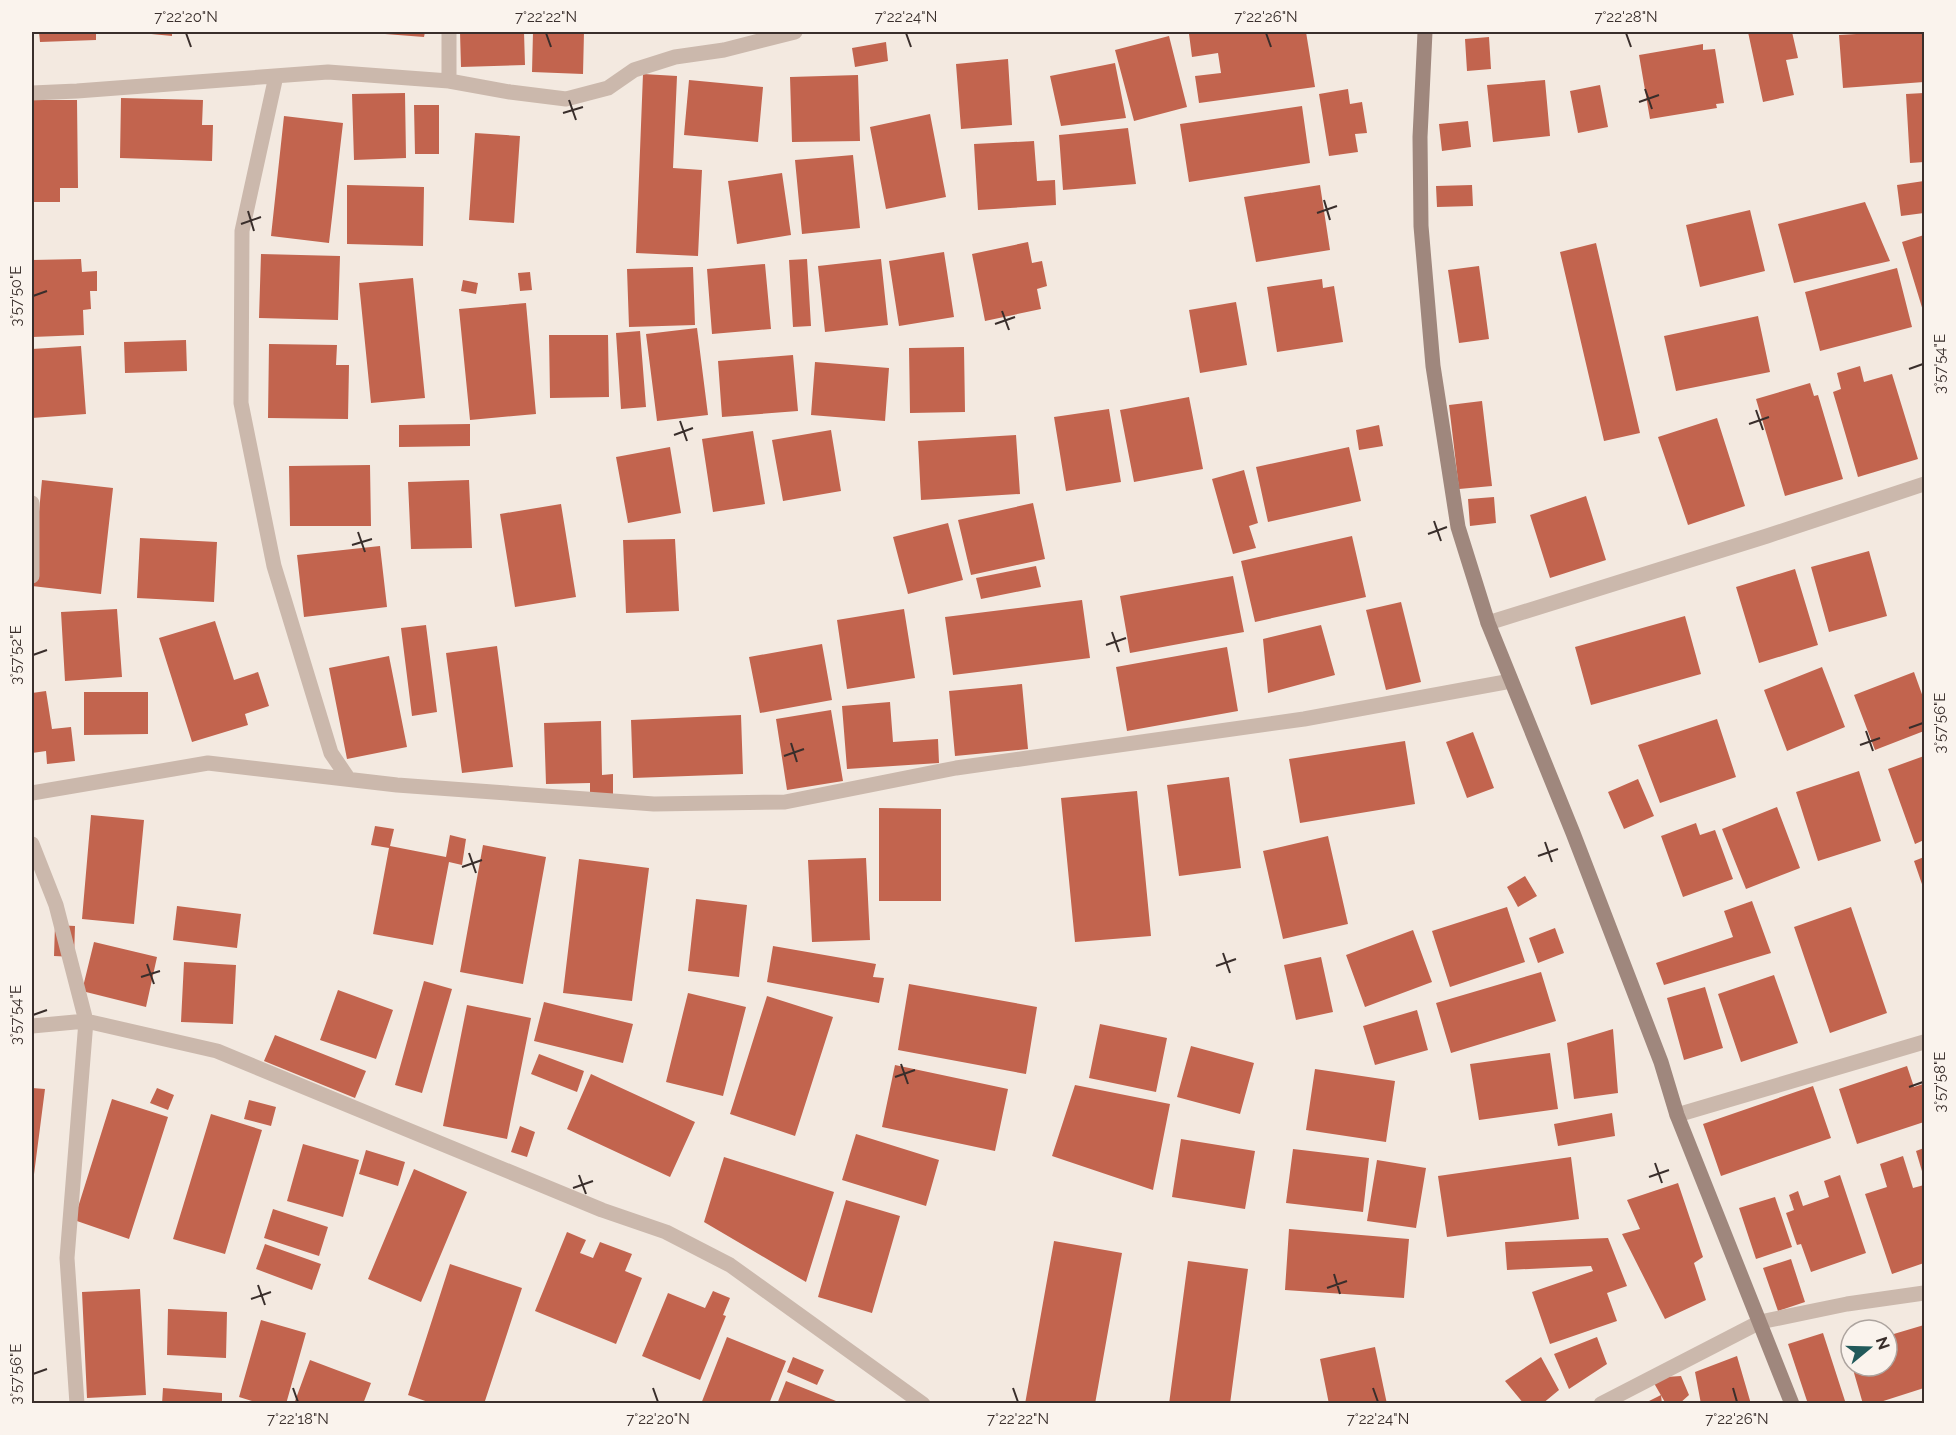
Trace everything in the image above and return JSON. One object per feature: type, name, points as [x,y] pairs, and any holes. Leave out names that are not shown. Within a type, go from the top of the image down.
[{"type":"main road","points":[[1425,32],[1420,137],[1421,226],[1433,366],[1458,527],[1488,623],[1574,833],[1661,1062],[1677,1115],[1792,1404]]},
{"type":"street","points":[[449,32],[449,81]]},
{"type":"street","points":[[32,93],[77,92],[328,72],[449,81],[566,99],[608,88],[634,70],[675,57],[724,50],[795,32]]},
{"type":"street","points":[[276,76],[242,231],[241,403],[274,566],[331,753],[348,778]]},
{"type":"street","points":[[1488,623],[1767,536],[1924,483]]},
{"type":"street","points":[[32,503],[32,576]]},
{"type":"street","points":[[32,792],[208,763],[397,785],[654,804],[785,802],[956,768],[1304,718],[1511,681]]},
{"type":"street","points":[[32,844],[56,905],[86,1021],[67,1258],[77,1404]]},
{"type":"street","points":[[32,1026],[86,1021],[217,1052],[602,1210],[666,1232],[730,1265],[923,1404]]},
{"type":"street","points":[[1677,1115],[1924,1042]]},
{"type":"street","points":[[1601,1404],[1761,1322],[1847,1304],[1924,1293]]},
{"type":"building","points":[[39,32],[96,32],[96,40],[40,42]]},
{"type":"building","points":[[172,32],[172,36],[141,33]]},
{"type":"building","points":[[372,32],[425,32],[424,37]]},
{"type":"building","points":[[460,32],[524,32],[525,65],[461,67]]},
{"type":"building","points":[[533,32],[584,32],[583,74],[532,72]]},
{"type":"building","points":[[1306,32],[1315,87],[1199,103],[1195,76],[1221,73],[1218,53],[1192,57],[1189,34]]},
{"type":"building","points":[[1748,32],[1792,32],[1798,58],[1786,60],[1794,95],[1763,102]]},
{"type":"building","points":[[1924,32],[1924,82],[1843,88],[1839,35]]},
{"type":"building","points":[[1169,36],[1187,107],[1134,121],[1115,50]]},
{"type":"building","points":[[1489,37],[1491,69],[1467,71],[1465,39]]},
{"type":"building","points":[[886,42],[888,61],[855,67],[852,48]]},
{"type":"building","points":[[1703,44],[1703,50],[1715,49],[1724,103],[1716,104],[1717,108],[1650,119],[1639,55]]},
{"type":"building","points":[[1008,59],[1012,125],[961,129],[956,64]]},
{"type":"building","points":[[1115,63],[1126,118],[1061,126],[1050,76]]},
{"type":"building","points":[[643,74],[677,76],[673,168],[702,170],[698,256],[636,253]]},
{"type":"building","points":[[858,75],[860,141],[792,142],[790,77]]},
{"type":"building","points":[[689,80],[763,87],[758,142],[684,135]]},
{"type":"building","points":[[1545,80],[1550,136],[1493,142],[1487,85]]},
{"type":"building","points":[[1600,85],[1608,127],[1578,133],[1570,91]]},
{"type":"building","points":[[1348,89],[1350,104],[1362,102],[1367,133],[1355,134],[1358,152],[1329,156],[1319,94]]},
{"type":"building","points":[[405,93],[406,158],[354,160],[352,94]]},
{"type":"building","points":[[1924,93],[1924,162],[1910,163],[1906,94]]},
{"type":"building","points":[[121,98],[203,100],[202,125],[213,125],[212,161],[120,158]]},
{"type":"building","points":[[32,100],[77,100],[78,188],[60,188],[60,202],[32,202]]},
{"type":"building","points":[[414,105],[439,105],[439,154],[415,154]]},
{"type":"building","points":[[1302,106],[1310,163],[1189,182],[1180,124]]},
{"type":"building","points":[[930,114],[946,197],[886,209],[870,127]]},
{"type":"building","points":[[284,116],[343,123],[329,243],[271,236]]},
{"type":"building","points":[[1468,121],[1471,147],[1442,151],[1439,124]]},
{"type":"building","points":[[1128,128],[1136,184],[1063,190],[1059,135]]},
{"type":"building","points":[[475,133],[520,136],[514,223],[469,220]]},
{"type":"building","points":[[1034,141],[1037,181],[1055,180],[1056,205],[978,210],[974,144]]},
{"type":"building","points":[[853,155],[860,228],[802,234],[795,160]]},
{"type":"building","points":[[782,173],[791,235],[737,244],[728,181]]},
{"type":"building","points":[[1924,181],[1924,213],[1901,216],[1897,185]]},
{"type":"building","points":[[347,185],[424,187],[423,246],[347,244]]},
{"type":"building","points":[[1320,185],[1330,250],[1256,262],[1244,197]]},
{"type":"building","points":[[1472,185],[1473,206],[1437,207],[1436,186]]},
{"type":"building","points":[[1865,202],[1890,261],[1794,283],[1778,224]]},
{"type":"building","points":[[1750,210],[1765,271],[1700,287],[1686,225]]},
{"type":"building","points":[[1924,235],[1924,314],[1902,242]]},
{"type":"building","points":[[1028,242],[1032,263],[1042,261],[1047,286],[1037,289],[1041,309],[985,321],[972,254]]},
{"type":"building","points":[[1596,243],[1640,433],[1604,441],[1560,252]]},
{"type":"building","points":[[944,252],[954,317],[899,326],[889,261]]},
{"type":"building","points":[[261,254],[340,256],[338,320],[259,318]]},
{"type":"building","points":[[81,259],[82,272],[97,271],[97,291],[90,291],[91,309],[83,310],[84,335],[32,337],[32,260]]},
{"type":"building","points":[[807,259],[811,326],[793,327],[789,260]]},
{"type":"building","points":[[881,259],[888,325],[825,332],[818,266]]},
{"type":"building","points":[[765,264],[771,329],[712,334],[707,269]]},
{"type":"building","points":[[1479,266],[1489,339],[1459,343],[1448,270]]},
{"type":"building","points":[[693,267],[695,325],[629,327],[627,269]]},
{"type":"building","points":[[1897,268],[1912,327],[1820,351],[1805,292]]},
{"type":"building","points":[[530,272],[532,290],[520,291],[518,273]]},
{"type":"building","points":[[413,278],[425,398],[371,403],[359,283]]},
{"type":"building","points":[[1322,279],[1323,288],[1334,286],[1343,342],[1277,352],[1267,287]]},
{"type":"building","points":[[463,280],[478,283],[476,294],[461,291]]},
{"type":"building","points":[[1236,302],[1247,365],[1200,373],[1189,310]]},
{"type":"building","points":[[526,303],[536,414],[470,420],[459,309]]},
{"type":"building","points":[[1758,316],[1770,372],[1676,391],[1664,336]]},
{"type":"building","points":[[697,328],[708,415],[657,421],[646,334]]},
{"type":"building","points":[[640,331],[646,407],[621,409],[616,333]]},
{"type":"building","points":[[549,335],[608,335],[609,397],[550,398]]},
{"type":"building","points":[[186,340],[187,371],[125,373],[124,342]]},
{"type":"building","points":[[269,344],[337,345],[336,365],[349,365],[348,419],[268,418]]},
{"type":"building","points":[[81,346],[86,414],[32,418],[32,349]]},
{"type":"building","points":[[964,347],[965,412],[910,413],[909,348]]},
{"type":"building","points":[[793,355],[798,411],[722,417],[718,361]]},
{"type":"building","points":[[815,362],[889,368],[885,421],[811,415]]},
{"type":"building","points":[[1860,366],[1864,382],[1892,374],[1918,459],[1858,477],[1833,392],[1841,389],[1837,373]]},
{"type":"building","points":[[1810,383],[1814,396],[1818,395],[1843,479],[1785,496],[1756,399]]},
{"type":"building","points":[[1189,397],[1203,469],[1134,482],[1120,410]]},
{"type":"building","points":[[1482,401],[1492,486],[1459,489],[1449,405]]},
{"type":"building","points":[[1109,409],[1121,482],[1066,491],[1054,417]]},
{"type":"building","points":[[1717,418],[1745,506],[1688,525],[1658,437]]},
{"type":"building","points":[[470,424],[470,446],[399,447],[399,425]]},
{"type":"building","points":[[1379,425],[1383,446],[1359,450],[1356,430]]},
{"type":"building","points":[[831,430],[841,491],[783,501],[772,440]]},
{"type":"building","points":[[753,431],[765,504],[713,512],[702,439]]},
{"type":"building","points":[[1016,435],[1020,494],[921,500],[918,441]]},
{"type":"building","points":[[670,447],[681,513],[628,523],[616,457]]},
{"type":"building","points":[[1349,447],[1361,501],[1268,522],[1256,467]]},
{"type":"building","points":[[370,465],[371,526],[290,526],[289,466]]},
{"type":"building","points":[[1244,470],[1258,523],[1249,526],[1256,548],[1233,554],[1212,479]]},
{"type":"building","points":[[42,480],[113,488],[101,594],[32,586]]},
{"type":"building","points":[[469,480],[472,548],[411,549],[408,482]]},
{"type":"building","points":[[1586,496],[1606,560],[1550,578],[1530,515]]},
{"type":"building","points":[[1494,497],[1496,523],[1470,526],[1468,499]]},
{"type":"building","points":[[1033,503],[1045,559],[971,575],[958,520]]},
{"type":"building","points":[[561,504],[576,597],[515,607],[500,514]]},
{"type":"building","points":[[948,523],[963,580],[908,594],[893,537]]},
{"type":"building","points":[[1352,536],[1366,597],[1255,622],[1241,561]]},
{"type":"building","points":[[140,538],[217,542],[214,602],[137,598]]},
{"type":"building","points":[[675,539],[679,611],[626,613],[623,540]]},
{"type":"building","points":[[380,546],[387,607],[304,617],[297,555]]},
{"type":"building","points":[[1869,551],[1887,616],[1829,632],[1811,567]]},
{"type":"building","points":[[1036,566],[1041,587],[981,599],[976,578]]},
{"type":"building","points":[[1795,569],[1818,645],[1759,663],[1736,587]]},
{"type":"building","points":[[1233,576],[1244,632],[1130,653],[1120,596]]},
{"type":"building","points":[[1082,600],[1090,658],[953,675],[945,617]]},
{"type":"building","points":[[1401,602],[1421,682],[1386,690],[1366,610]]},
{"type":"building","points":[[117,609],[122,677],[65,681],[61,612]]},
{"type":"building","points":[[904,609],[915,678],[847,689],[837,620]]},
{"type":"building","points":[[1685,616],[1701,674],[1591,705],[1575,647]]},
{"type":"building","points":[[215,621],[234,680],[258,672],[269,706],[245,714],[248,725],[192,742],[159,638]]},
{"type":"building","points":[[426,625],[437,712],[412,716],[401,628]]},
{"type":"building","points":[[1321,625],[1335,675],[1268,693],[1263,639]]},
{"type":"building","points":[[822,644],[832,700],[760,713],[749,657]]},
{"type":"building","points":[[497,646],[513,767],[462,773],[446,653]]},
{"type":"building","points":[[1227,647],[1238,711],[1127,731],[1116,667]]},
{"type":"building","points":[[389,656],[407,747],[347,759],[329,668]]},
{"type":"building","points":[[1822,667],[1845,727],[1787,751],[1764,690]]},
{"type":"building","points":[[1914,672],[1924,700],[1924,731],[1875,750],[1854,695]]},
{"type":"building","points":[[1022,684],[1028,749],[955,756],[949,691]]},
{"type":"building","points":[[46,691],[52,729],[71,727],[75,761],[47,764],[46,751],[32,753],[32,693]]},
{"type":"building","points":[[84,692],[148,692],[148,734],[84,735]]},
{"type":"building","points":[[890,702],[893,742],[938,739],[939,763],[847,769],[842,706]]},
{"type":"building","points":[[831,710],[843,781],[787,790],[776,719]]},
{"type":"building","points":[[741,715],[743,774],[633,778],[631,720]]},
{"type":"building","points":[[1717,719],[1736,777],[1660,803],[1638,745]]},
{"type":"building","points":[[601,721],[602,775],[613,774],[613,801],[590,802],[590,783],[546,784],[544,723]]},
{"type":"building","points":[[1473,732],[1494,788],[1467,798],[1446,742]]},
{"type":"building","points":[[1405,741],[1415,804],[1300,823],[1289,759]]},
{"type":"building","points":[[1924,756],[1924,840],[1915,844],[1888,769]]},
{"type":"building","points":[[1859,771],[1881,841],[1818,861],[1796,792]]},
{"type":"building","points":[[1229,777],[1241,868],[1179,876],[1167,785]]},
{"type":"building","points":[[1638,779],[1654,816],[1624,829],[1608,792]]},
{"type":"building","points":[[1137,791],[1151,936],[1075,942],[1061,798]]},
{"type":"building","points":[[1777,807],[1800,868],[1746,889],[1722,829]]},
{"type":"building","points":[[879,808],[941,809],[941,901],[879,901]]},
{"type":"building","points":[[91,815],[144,820],[134,924],[82,919]]},
{"type":"building","points":[[1696,823],[1700,835],[1715,830],[1733,879],[1683,897],[1661,836]]},
{"type":"building","points":[[375,826],[394,829],[390,846],[446,857],[450,835],[466,839],[462,865],[449,862],[433,945],[373,934],[389,848],[371,845]]},
{"type":"building","points":[[1328,836],[1348,924],[1283,939],[1263,851]]},
{"type":"building","points":[[483,845],[546,857],[523,984],[460,972]]},
{"type":"building","points":[[1924,857],[1924,890],[1914,861]]},
{"type":"building","points":[[866,858],[870,940],[812,942],[808,860]]},
{"type":"building","points":[[579,859],[649,868],[632,1001],[563,993]]},
{"type":"building","points":[[1525,876],[1537,896],[1518,907],[1507,887]]},
{"type":"building","points":[[696,899],[747,905],[739,977],[688,971]]},
{"type":"building","points":[[1752,901],[1771,953],[1664,985],[1656,963],[1733,937],[1724,911]]},
{"type":"building","points":[[177,906],[241,914],[237,948],[173,940]]},
{"type":"building","points":[[1507,907],[1525,962],[1450,987],[1432,931]]},
{"type":"building","points":[[1851,907],[1887,1013],[1830,1033],[1794,927]]},
{"type":"building","points":[[55,925],[75,926],[74,957],[54,956]]},
{"type":"building","points":[[1555,928],[1564,953],[1538,963],[1529,938]]},
{"type":"building","points":[[1413,930],[1432,982],[1365,1007],[1346,955]]},
{"type":"building","points":[[94,942],[157,957],[146,1007],[82,991]]},
{"type":"building","points":[[773,946],[876,964],[873,977],[884,978],[879,1003],[767,982]]},
{"type":"building","points":[[1321,957],[1333,1012],[1296,1020],[1284,965]]},
{"type":"building","points":[[184,962],[236,965],[233,1024],[181,1022]]},
{"type":"building","points":[[1541,972],[1556,1021],[1451,1053],[1436,1003]]},
{"type":"building","points":[[1774,975],[1798,1043],[1741,1062],[1718,994]]},
{"type":"building","points":[[424,981],[452,989],[422,1093],[395,1085]]},
{"type":"building","points":[[909,984],[1037,1007],[1026,1074],[898,1050]]},
{"type":"building","points":[[1705,987],[1723,1048],[1684,1060],[1667,998]]},
{"type":"building","points":[[338,990],[393,1010],[376,1059],[320,1040]]},
{"type":"building","points":[[688,993],[746,1007],[723,1096],[666,1082]]},
{"type":"building","points":[[767,996],[833,1017],[795,1136],[730,1114]]},
{"type":"building","points":[[544,1002],[633,1024],[623,1063],[534,1041]]},
{"type":"building","points":[[467,1005],[531,1018],[507,1139],[443,1126]]},
{"type":"building","points":[[1417,1010],[1428,1050],[1375,1065],[1363,1026]]},
{"type":"building","points":[[1100,1024],[1167,1038],[1156,1092],[1089,1078]]},
{"type":"building","points":[[1613,1029],[1618,1093],[1574,1099],[1567,1043]]},
{"type":"building","points":[[275,1035],[366,1071],[355,1098],[264,1061]]},
{"type":"building","points":[[1191,1046],[1254,1063],[1240,1114],[1177,1097]]},
{"type":"building","points":[[1550,1053],[1558,1109],[1479,1120],[1470,1064]]},
{"type":"building","points":[[539,1054],[584,1071],[577,1092],[531,1074]]},
{"type":"building","points":[[895,1065],[1008,1089],[995,1151],[882,1127]]},
{"type":"building","points":[[1907,1066],[1914,1087],[1923,1084],[1924,1122],[1857,1144],[1839,1089]]},
{"type":"building","points":[[1315,1069],[1395,1081],[1386,1142],[1306,1130]]},
{"type":"building","points":[[591,1074],[695,1122],[670,1177],[567,1129]]},
{"type":"building","points":[[1075,1085],[1170,1104],[1153,1190],[1052,1156]]},
{"type":"building","points":[[1813,1086],[1831,1138],[1721,1176],[1703,1124]]},
{"type":"building","points":[[32,1088],[45,1089],[33,1182],[32,1182]]},
{"type":"building","points":[[157,1088],[174,1095],[168,1110],[150,1103]]},
{"type":"building","points":[[112,1099],[168,1117],[129,1239],[74,1220]]},
{"type":"building","points":[[249,1100],[276,1107],[271,1126],[244,1119]]},
{"type":"building","points":[[1612,1113],[1615,1136],[1558,1146],[1554,1124]]},
{"type":"building","points":[[211,1114],[262,1130],[225,1254],[173,1239]]},
{"type":"building","points":[[520,1126],[535,1132],[527,1157],[511,1152]]},
{"type":"building","points":[[856,1134],[939,1160],[926,1206],[842,1180]]},
{"type":"building","points":[[1181,1139],[1255,1151],[1245,1209],[1172,1197]]},
{"type":"building","points":[[303,1144],[359,1160],[343,1217],[287,1201]]},
{"type":"building","points":[[1924,1148],[1924,1178],[1916,1151]]},
{"type":"building","points":[[1293,1149],[1369,1158],[1363,1212],[1286,1203]]},
{"type":"building","points":[[366,1150],[405,1162],[398,1186],[359,1174]]},
{"type":"building","points":[[1903,1156],[1913,1188],[1924,1185],[1924,1263],[1892,1274],[1865,1194],[1887,1187],[1880,1164]]},
{"type":"building","points":[[724,1157],[834,1192],[806,1282],[704,1222]]},
{"type":"building","points":[[1571,1157],[1579,1219],[1447,1237],[1438,1176]]},
{"type":"building","points":[[1377,1160],[1426,1168],[1416,1228],[1367,1221]]},
{"type":"building","points":[[414,1169],[467,1192],[421,1302],[368,1279]]},
{"type":"building","points":[[1840,1175],[1866,1253],[1811,1272],[1801,1244],[1797,1245],[1786,1213],[1794,1210],[1789,1195],[1798,1191],[1803,1206],[1829,1197],[1824,1181]]},
{"type":"building","points":[[1678,1183],[1703,1257],[1694,1263],[1706,1300],[1665,1319],[1622,1234],[1640,1229],[1627,1200]]},
{"type":"building","points":[[1775,1197],[1792,1247],[1756,1259],[1739,1208]]},
{"type":"building","points":[[846,1200],[900,1216],[872,1313],[818,1297]]},
{"type":"building","points":[[273,1209],[328,1227],[319,1256],[264,1238]]},
{"type":"building","points":[[1289,1229],[1409,1239],[1404,1298],[1285,1290]]},
{"type":"building","points":[[567,1232],[586,1240],[580,1253],[593,1258],[600,1242],[632,1254],[625,1271],[642,1278],[616,1344],[535,1311]]},
{"type":"building","points":[[1608,1238],[1627,1286],[1607,1293],[1617,1321],[1550,1344],[1532,1292],[1593,1271],[1591,1266],[1507,1270],[1505,1242]]},
{"type":"building","points":[[1054,1241],[1122,1253],[1095,1404],[1025,1404]]},
{"type":"building","points":[[265,1244],[321,1264],[312,1290],[256,1269]]},
{"type":"building","points":[[1791,1259],[1805,1302],[1778,1311],[1763,1268]]},
{"type":"building","points":[[1188,1261],[1248,1269],[1230,1404],[1169,1404]]},
{"type":"building","points":[[450,1264],[522,1288],[484,1404],[434,1404],[408,1395]]},
{"type":"building","points":[[140,1289],[146,1395],[87,1398],[82,1292]]},
{"type":"building","points":[[713,1291],[730,1298],[723,1315],[726,1316],[700,1380],[642,1356],[668,1293],[705,1308]]},
{"type":"building","points":[[168,1309],[227,1312],[226,1358],[167,1355]]},
{"type":"building","points":[[261,1320],[306,1333],[286,1404],[262,1404],[239,1397]]},
{"type":"building","points":[[1924,1325],[1924,1388],[1874,1404],[1863,1404],[1855,1378],[1899,1378],[1899,1332]]},
{"type":"building","points":[[1823,1333],[1846,1404],[1808,1404],[1788,1344]]},
{"type":"building","points":[[727,1337],[786,1361],[769,1404],[701,1404]]},
{"type":"building","points":[[1597,1337],[1607,1364],[1569,1389],[1554,1354]]},
{"type":"building","points":[[1375,1347],[1387,1404],[1329,1404],[1320,1359]]},
{"type":"building","points":[[1737,1356],[1751,1404],[1701,1404],[1695,1372]]},
{"type":"building","points":[[793,1357],[824,1370],[817,1385],[787,1372]]},
{"type":"building","points":[[1541,1357],[1559,1390],[1542,1404],[1524,1404],[1505,1381]]},
{"type":"building","points":[[310,1360],[371,1383],[363,1404],[294,1404]]},
{"type":"building","points":[[1681,1376],[1689,1395],[1679,1404],[1666,1404],[1651,1378]]},
{"type":"building","points":[[786,1381],[841,1403],[841,1404],[777,1404]]},
{"type":"building","points":[[163,1388],[222,1393],[222,1404],[162,1404]]},
{"type":"building","points":[[1661,1395],[1662,1404],[1643,1404]]}]
